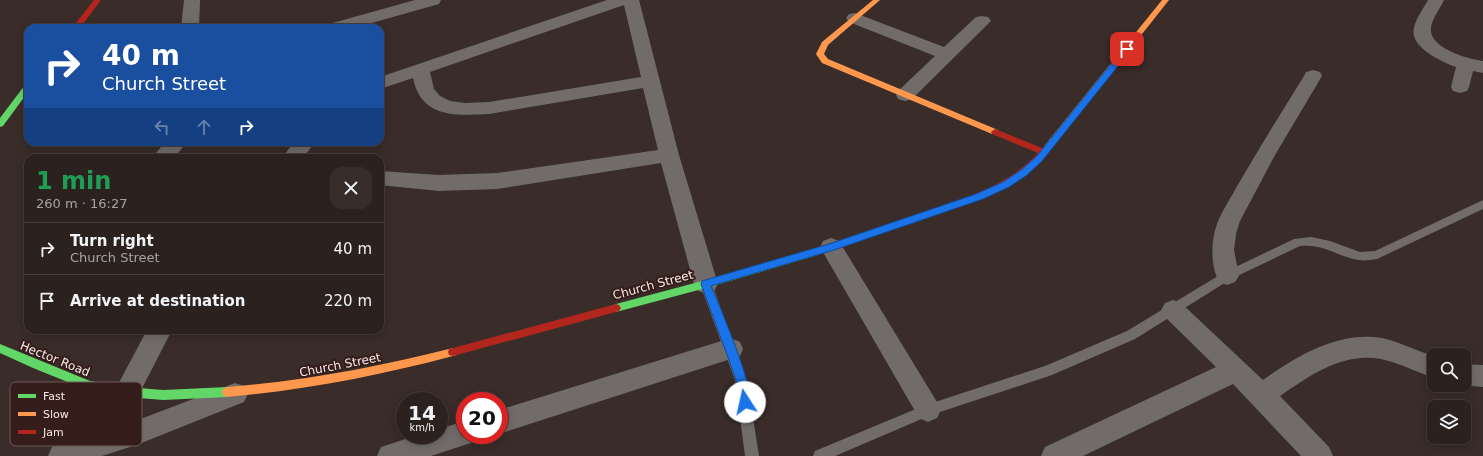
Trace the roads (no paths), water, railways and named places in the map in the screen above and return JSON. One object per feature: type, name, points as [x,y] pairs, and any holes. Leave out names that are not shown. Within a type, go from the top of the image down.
[{"type":"street","points":[[79,24],[98,0]]},
{"type":"street","points":[[190,24],[192,0]]},
{"type":"street","points":[[349,24],[432,0]]},
{"type":"street","points":[[567,0],[580,14]]},
{"type":"street","points":[[384,82],[622,0]]},
{"type":"street","points":[[631,0],[668,155],[706,284]]},
{"type":"street","points":[[877,0],[825,44],[820,54],[822,58],[829,64],[1044,152]]},
{"type":"street","name":"Church Street","points":[[142,393],[162,395],[242,391],[318,383],[374,372],[706,284],[830,247],[994,191],[1024,173],[1044,152],[1166,0]]},
{"type":"street","points":[[1436,0],[1422,28],[1425,41],[1441,53],[1475,65],[1460,87]]},
{"type":"street","points":[[855,18],[947,54]]},
{"type":"street","points":[[905,96],[982,21]]},
{"type":"street","points":[[420,68],[428,96],[440,105],[454,108],[489,108],[650,81]]},
{"type":"street","points":[[1227,276],[1223,250],[1229,220],[1265,155],[1313,76]]},
{"type":"street","points":[[0,124],[24,92]]},
{"type":"street","points":[[166,154],[173,146]]},
{"type":"street","points":[[295,154],[302,146]]},
{"type":"street","points":[[384,178],[438,183],[497,181],[668,155]]},
{"type":"street","points":[[830,247],[928,410]]},
{"type":"street","points":[[1173,310],[1262,395],[1319,456]]},
{"type":"street","points":[[132,382],[158,334]]},
{"type":"street","name":"Hector Road","points":[[0,348],[80,382]]},
{"type":"street","points":[[1262,395],[1299,369],[1336,352],[1362,348],[1382,349],[1427,365]]},
{"type":"street","points":[[508,419],[731,350]]},
{"type":"street","points":[[1055,456],[1236,370]]},
{"type":"street","points":[[1471,375],[1483,376]]},
{"type":"street","points":[[142,431],[242,391]]},
{"type":"street","points":[[391,456],[456,436]]},
{"type":"street","points":[[62,456],[94,446]]},
{"type":"lane","points":[[820,456],[928,410],[1048,370],[1131,335],[1227,276],[1298,242],[1311,241],[1330,245],[1359,256],[1377,255],[1483,204]]},
{"type":"lane","points":[[706,284],[741,380],[752,456]]}]
